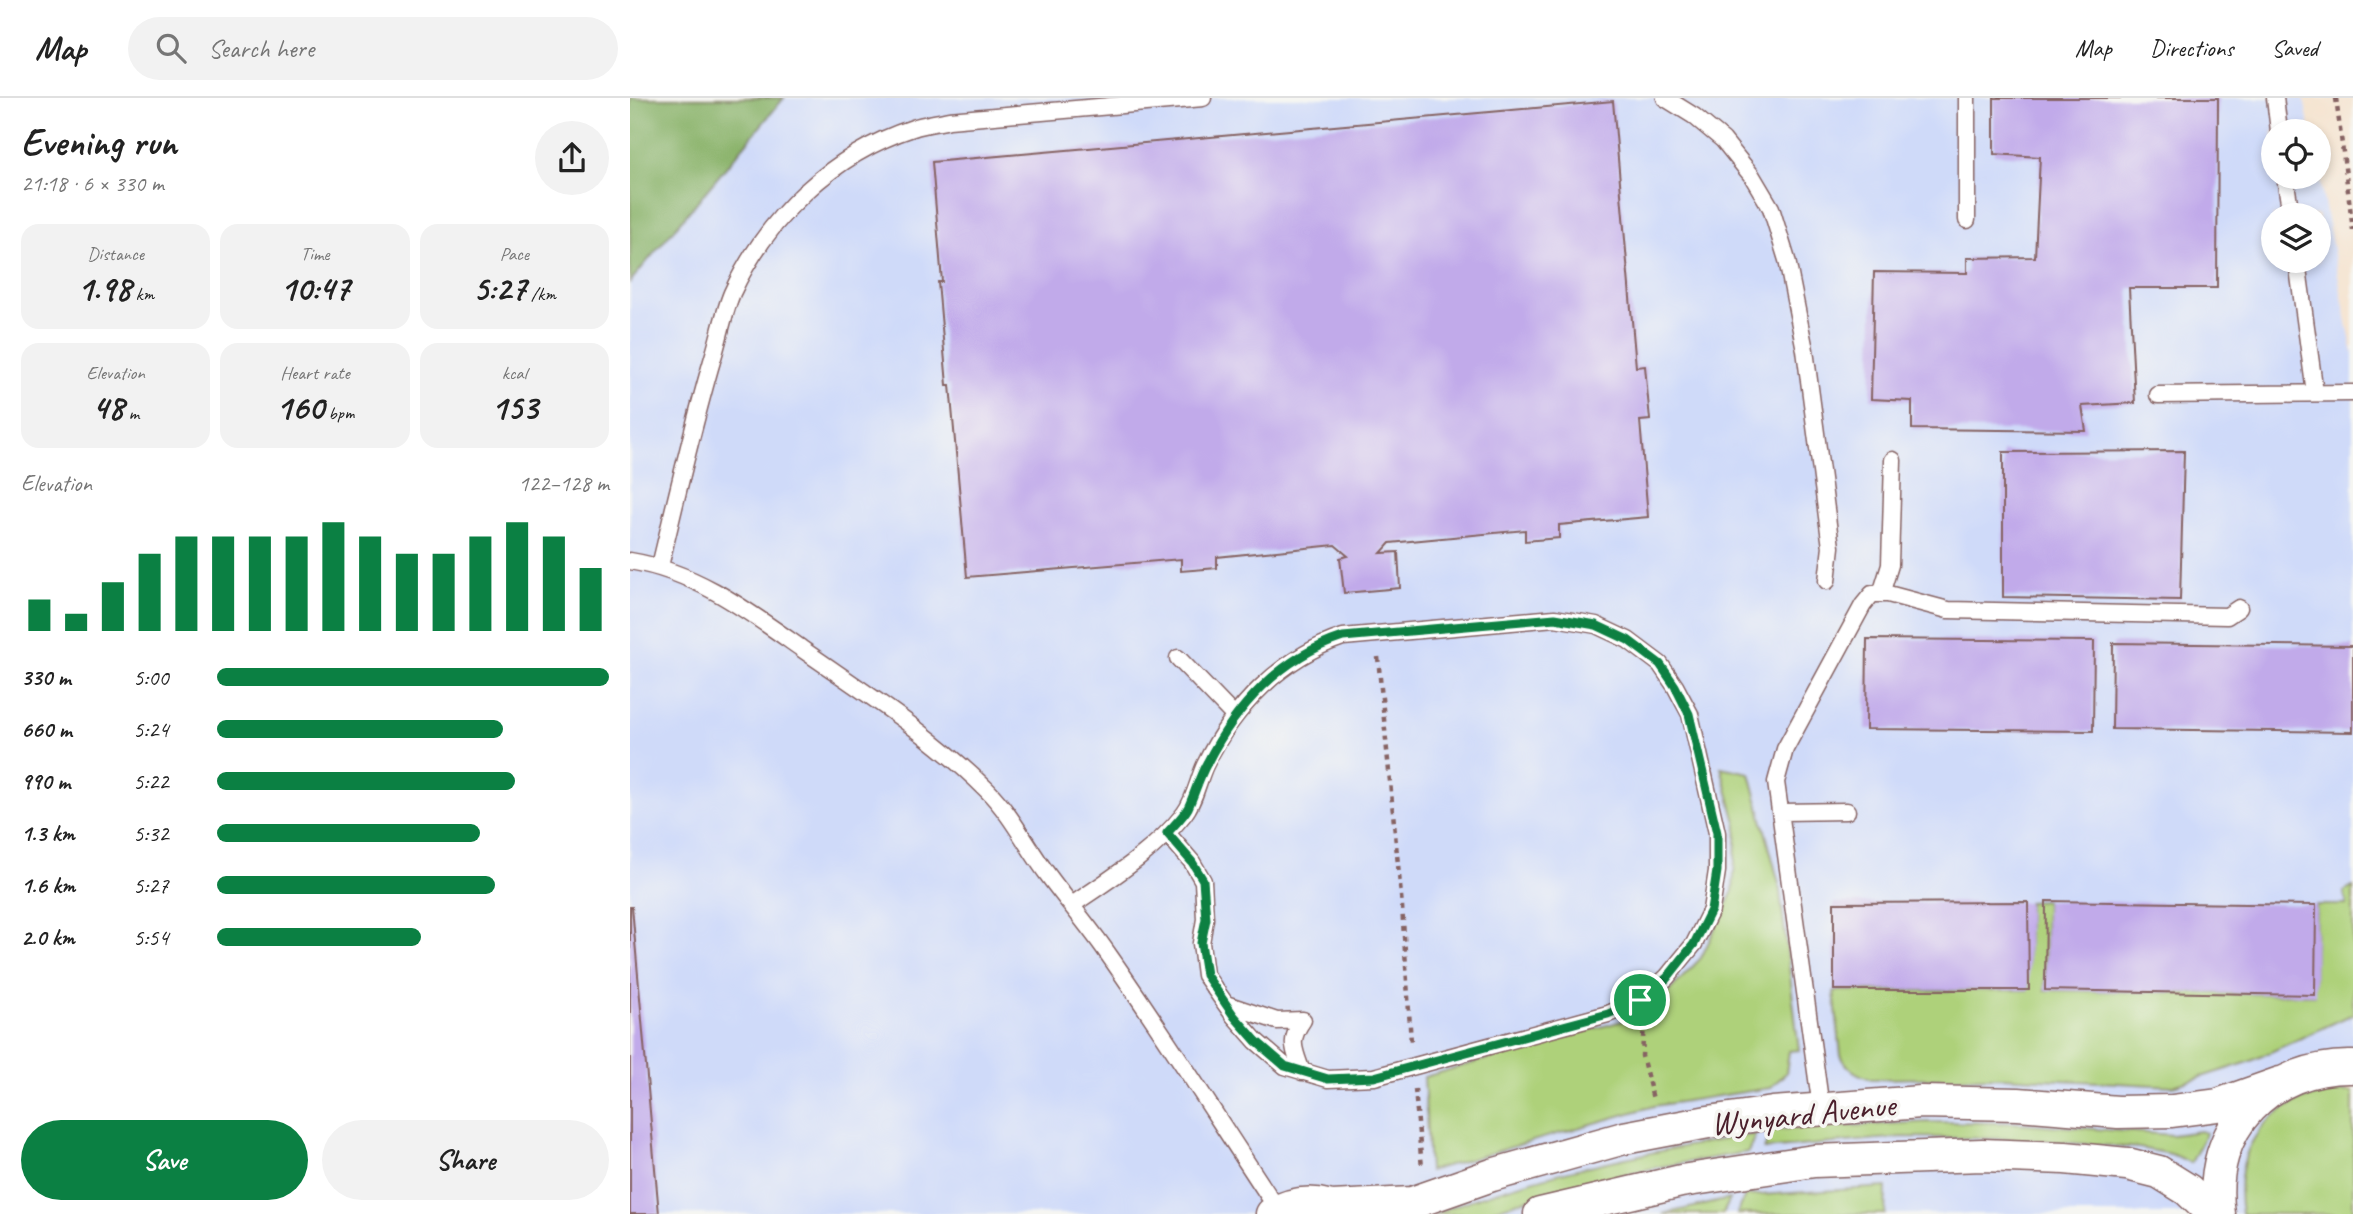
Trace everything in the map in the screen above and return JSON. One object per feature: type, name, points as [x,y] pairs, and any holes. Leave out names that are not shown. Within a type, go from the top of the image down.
[{"type":"street","name":"Wynyard Avenue","points":[[1275,1212],[1300,1204],[1339,1211],[1412,1203],[1505,1171],[1623,1138],[1708,1122],[1821,1108],[1921,1102],[2018,1104],[2118,1112],[2172,1111],[2218,1105],[2316,1069],[2353,1067]]},
{"type":"street","name":"Wynyard Avenue","points":[[2220,1214],[2218,1182],[2227,1142],[2249,1109],[2280,1083]]},
{"type":"street","name":"Wynyard Avenue","points":[[1540,1214],[1681,1181],[1814,1161],[1982,1155],[2127,1164],[2159,1172],[2188,1190],[2213,1214]]},
{"type":"lane","points":[[660,566],[707,376],[732,294],[758,246],[786,209],[826,174],[870,147],[902,133],[949,120],[1203,98]]},
{"type":"lane","points":[[1665,98],[1694,116],[1723,140],[1752,176],[1771,208],[1787,260],[1805,349],[1831,547],[1827,581]]},
{"type":"lane","points":[[1966,98],[1967,219]]},
{"type":"lane","points":[[2274,98],[2277,119]]},
{"type":"lane","points":[[2299,273],[2315,393]]},
{"type":"lane","points":[[2158,394],[2353,393]]},
{"type":"lane","points":[[1881,594],[1890,565],[1894,460]]},
{"type":"lane","points":[[630,561],[660,566],[739,605],[950,755],[989,792],[1107,951],[1275,1212]]},
{"type":"lane","points":[[1821,1108],[1776,782],[1785,749],[1863,605],[1872,594],[1948,610],[2227,616],[2239,608]]},
{"type":"lane","points":[[1072,905],[1167,833],[1187,811],[1205,765],[1234,716],[1246,701],[1293,661],[1320,645],[1343,637],[1555,618],[1596,625],[1628,640],[1660,664],[1675,686],[1689,714],[1717,833],[1717,871],[1711,910],[1694,944],[1667,978],[1640,1000],[1608,1014],[1374,1077],[1328,1079],[1285,1066],[1256,1041],[1206,975],[1201,943],[1206,919],[1203,880],[1192,862],[1167,833]]},
{"type":"lane","points":[[1178,658],[1234,716]]},
{"type":"lane","points":[[1782,812],[1847,811]]},
{"type":"lane","points":[[1226,1004],[1277,1021],[1303,1020],[1293,1034],[1294,1051],[1302,1072]]},
{"type":"path","points":[[2336,98],[2353,230]]},
{"type":"path","points":[[1375,634],[1391,779],[1425,1199]]},
{"type":"path","points":[[1640,1000],[1645,1029],[1642,1056],[1661,1131]]},
{"type":"shaded area","points":[[784,98],[2304,98],[2308,119],[2261,119],[2261,189],[2321,189],[2324,203],[2261,203],[2261,273],[2331,273],[2331,239],[2353,354],[2353,1046],[2326,1214],[630,1214],[630,282]]},
{"type":"green space","points":[[630,98],[784,98],[630,282]]},
{"type":"green space","points":[[1721,767],[1750,773],[1779,884],[1799,1050],[1789,1051],[1786,1073],[1770,1088],[1654,1106],[1429,1171],[1424,1077],[1622,1021],[1659,1002],[1701,958],[1733,891],[1737,826]]},
{"type":"green space","points":[[2353,887],[2353,1014],[2249,1062],[2173,1086],[2003,1077],[1872,1079],[1853,1071],[1841,1055],[1834,991],[2028,990],[2028,902],[2046,901],[2045,990],[2314,995],[2316,905],[2347,905],[2344,892]]},
{"type":"green space","points":[[2344,1091],[2353,1092],[2353,1214],[2242,1214],[2240,1188],[2243,1165],[2262,1127],[2297,1102]]},
{"type":"green space","points":[[1928,1122],[2018,1123],[2172,1135],[2200,1131],[2206,1133],[2191,1163],[2171,1154],[2139,1148],[2023,1139],[1903,1137],[1764,1149],[1772,1130]]},
{"type":"green space","points":[[1756,1134],[1748,1152],[1658,1167],[1558,1189],[1481,1214],[1434,1214],[1512,1187],[1592,1165]]},
{"type":"green space","points":[[1886,1187],[1885,1214],[1737,1214],[1745,1196]]},
{"type":"green space","points":[[1730,1199],[1723,1214],[1663,1214]]},
{"type":"building","points":[[1994,98],[2218,98],[2217,288],[2129,288],[2135,403],[2082,406],[2086,431],[1912,429],[1912,401],[1871,399],[1874,272],[1967,273],[1967,258],[2035,257],[2040,157],[1994,154]]},
{"type":"building","points":[[1613,101],[1636,367],[1645,366],[1650,420],[1640,421],[1648,517],[1559,525],[1559,538],[1525,541],[1525,530],[1390,543],[1381,553],[1398,552],[1400,588],[1344,593],[1340,558],[1348,556],[1335,545],[1217,557],[1217,568],[1181,571],[1181,559],[967,577],[938,282],[942,282],[932,162]]},
{"type":"building","points":[[2184,451],[2180,600],[2003,597],[2003,452]]},
{"type":"building","points":[[1867,639],[2094,641],[2093,731],[1866,729]]},
{"type":"building","points":[[2113,643],[2353,646],[2353,732],[2112,729]]},
{"type":"building","points":[[2046,901],[2316,905],[2315,995],[2045,990]]},
{"type":"building","points":[[2028,902],[2029,990],[1834,990],[1834,903]]},
{"type":"building","points":[[632,907],[659,1214],[630,1214]]},
{"type":"route","points":[[1555,618],[1596,625],[1628,640],[1660,664],[1675,686],[1689,714],[1717,833],[1717,871],[1711,910],[1694,944],[1667,978],[1640,1000],[1608,1014],[1374,1077],[1328,1079],[1285,1066],[1256,1041],[1234,1016],[1206,975],[1201,943],[1206,919],[1203,880],[1192,862],[1167,833],[1187,811],[1205,765],[1225,729],[1246,701],[1293,661],[1320,645],[1343,637],[1555,618]]}]
